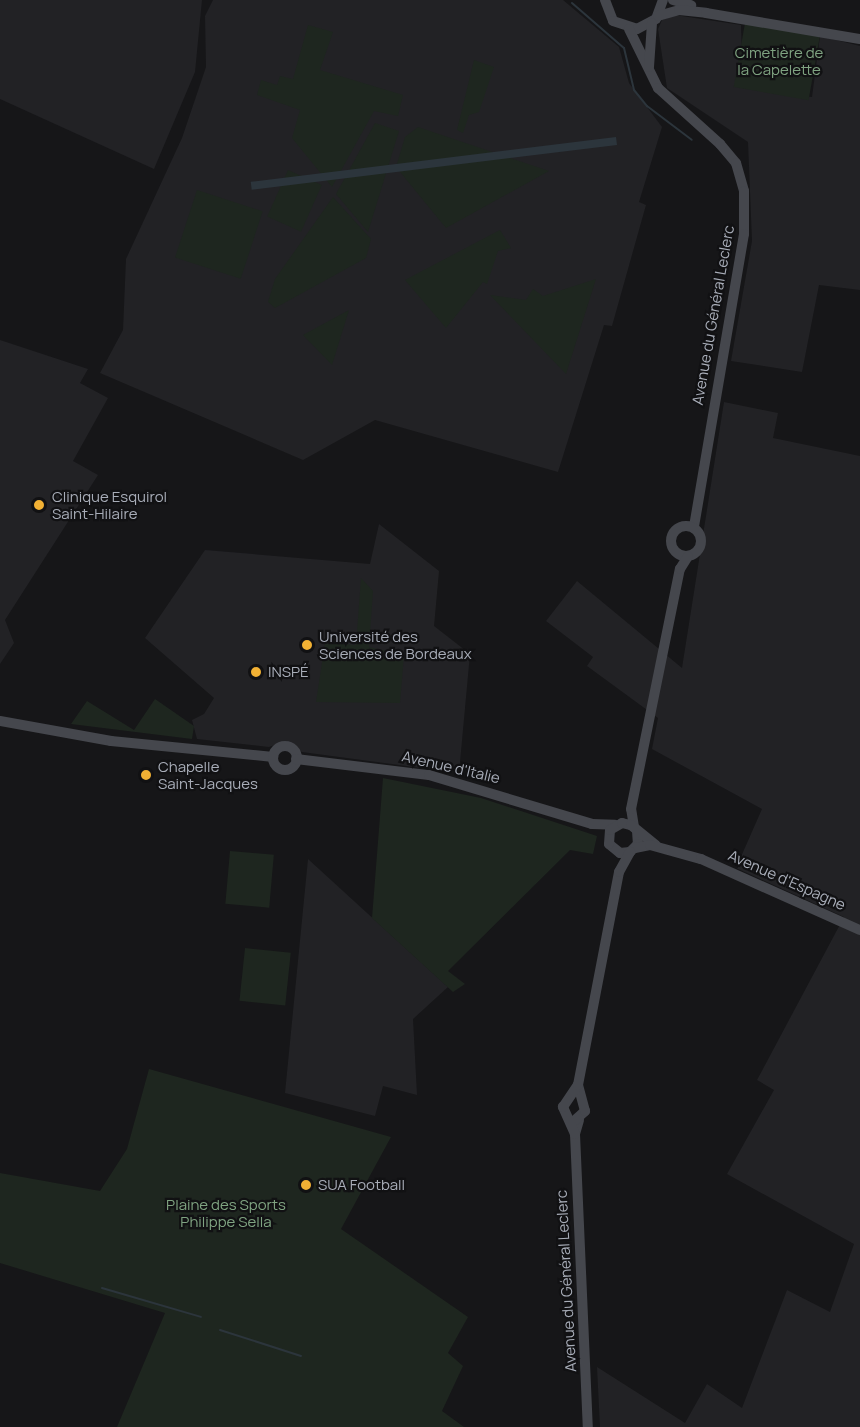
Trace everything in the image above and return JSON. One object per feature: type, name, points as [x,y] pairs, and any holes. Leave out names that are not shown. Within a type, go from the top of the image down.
[{"type":"street","points":[[649,67],[655,20],[663,0]]},
{"type":"street","points":[[673,0],[860,37]]},
{"type":"street","points":[[603,2],[613,21],[629,29],[679,10],[860,37]]},
{"type":"street","name":"Avenue du Général Leclerc","points":[[629,29],[666,98],[692,118],[736,163],[744,191],[744,234],[688,527]]},
{"type":"street","points":[[578,1085],[583,1103],[573,1120],[562,1110],[578,1085],[621,867],[633,850],[636,829],[631,809],[680,569],[688,556],[700,545],[688,527],[672,534],[680,569]]},
{"type":"street","points":[[675,552],[688,556]]},
{"type":"street","points":[[0,721],[111,741],[273,757],[286,746],[296,759],[283,770],[273,757]]},
{"type":"street","name":"Avenue d'Italie","points":[[296,759],[436,776],[595,824],[618,824],[636,829]]},
{"type":"street","points":[[611,845],[618,824],[631,809]]},
{"type":"street","points":[[595,824],[611,845],[621,867]]},
{"type":"street","points":[[636,829],[666,849]]},
{"type":"street","points":[[611,845],[633,850],[666,849]]},
{"type":"street","name":"Avenue d'Espagne","points":[[666,849],[701,859],[860,930]]},
{"type":"street","points":[[569,1099],[583,1103]]},
{"type":"street","name":"Avenue du Général Leclerc","points":[[573,1120],[588,1427]]},
{"type":"shaded area","points":[[0,0],[202,0],[195,72],[154,169],[0,99]]},
{"type":"shaded area","points":[[213,0],[563,0],[619,47],[629,83],[662,127],[639,202],[646,205],[612,326],[604,325],[558,472],[375,420],[303,460],[100,373],[123,330],[126,259],[182,138],[206,67],[205,16]]},
{"type":"shaded area","points":[[675,15],[741,25],[743,88],[812,97],[820,36],[860,46],[860,290],[819,285],[802,372],[731,361],[752,241],[748,142],[667,88],[658,29],[662,20]]},
{"type":"shaded area","points":[[616,137],[617,145],[252,190],[251,182]]},
{"type":"shaded area","name":"Clinique Esquirol Saint-Hilaire","points":[[0,340],[88,369],[80,383],[108,398],[73,461],[98,475],[5,620],[14,643],[0,664]]},
{"type":"shaded area","points":[[724,402],[778,413],[773,438],[860,456],[860,1427],[600,1427],[597,1367],[685,1423],[707,1384],[742,1408],[787,1290],[830,1312],[854,1244],[727,1174],[774,1090],[757,1080],[844,917],[736,868],[762,809],[652,749],[658,718],[587,666],[593,657],[546,621],[577,581],[682,668]]},
{"type":"shaded area","name":"Université des Sciences de Bordeaux","points":[[379,524],[439,571],[434,626],[470,654],[459,773],[302,752],[286,741],[269,747],[197,739],[192,720],[204,714],[214,698],[145,638],[205,550],[370,564]]},
{"type":"shaded area","points":[[308,859],[448,987],[413,1019],[417,1095],[383,1086],[375,1116],[285,1093]]},
{"type":"green space","name":"Cimetière de la Capelette","points":[[745,23],[820,36],[809,100],[734,87]]},
{"type":"green space","points":[[308,25],[333,32],[320,70],[403,95],[398,116],[374,111],[332,187],[292,138],[300,110],[257,95],[261,80],[277,85],[280,76],[293,79]]},
{"type":"green space","points":[[474,60],[494,67],[479,112],[469,115],[463,133],[457,130]]},
{"type":"green space","points":[[375,123],[399,131],[368,232],[336,194]]},
{"type":"green space","points":[[418,127],[549,171],[446,228],[396,167],[405,137]]},
{"type":"green space","points":[[288,170],[322,185],[301,232],[267,217]]},
{"type":"green space","points":[[197,190],[263,211],[241,279],[175,258]]},
{"type":"green space","points":[[333,197],[371,239],[366,258],[275,308],[268,302],[275,279]]},
{"type":"green space","points":[[500,230],[511,248],[498,251],[487,284],[483,282],[446,328],[405,280]]},
{"type":"green space","points":[[596,279],[566,374],[490,295],[526,300],[533,289],[543,296]]},
{"type":"green space","points":[[349,310],[332,365],[303,335]]},
{"type":"green space","points":[[361,578],[373,591],[369,647],[404,655],[400,703],[316,702],[325,643],[356,645]]},
{"type":"green space","points":[[155,699],[194,726],[192,739],[71,724],[87,701],[134,730]]},
{"type":"green space","points":[[383,778],[481,798],[597,836],[593,854],[570,850],[448,971],[465,984],[453,992],[372,918]]},
{"type":"green space","points":[[230,851],[274,855],[269,908],[225,904]]},
{"type":"green space","points":[[245,948],[291,953],[285,1006],[239,1001]]},
{"type":"green space","name":"Plaine des Sports Philippe Sella","points":[[149,1069],[391,1137],[341,1229],[468,1317],[448,1353],[463,1366],[442,1411],[464,1427],[117,1427],[165,1313],[0,1263],[0,1173],[100,1191],[127,1149]]},
{"type":"waterway","points":[[572,3],[624,48],[634,90],[647,106],[692,140]]},
{"type":"waterway","points":[[102,1288],[201,1317]]},
{"type":"waterway","points":[[220,1330],[301,1356]]},
{"type":"place","name":"Clinique Esquirol Saint-Hilaire","points":[[39,505]]},
{"type":"place","name":"Université des Sciences de Bordeaux","points":[[307,645]]},
{"type":"place","name":"INSPÉ","points":[[256,672]]},
{"type":"place","name":"Chapelle Saint-Jacques","points":[[146,775]]},
{"type":"place","name":"SUA Football","points":[[306,1185]]}]
